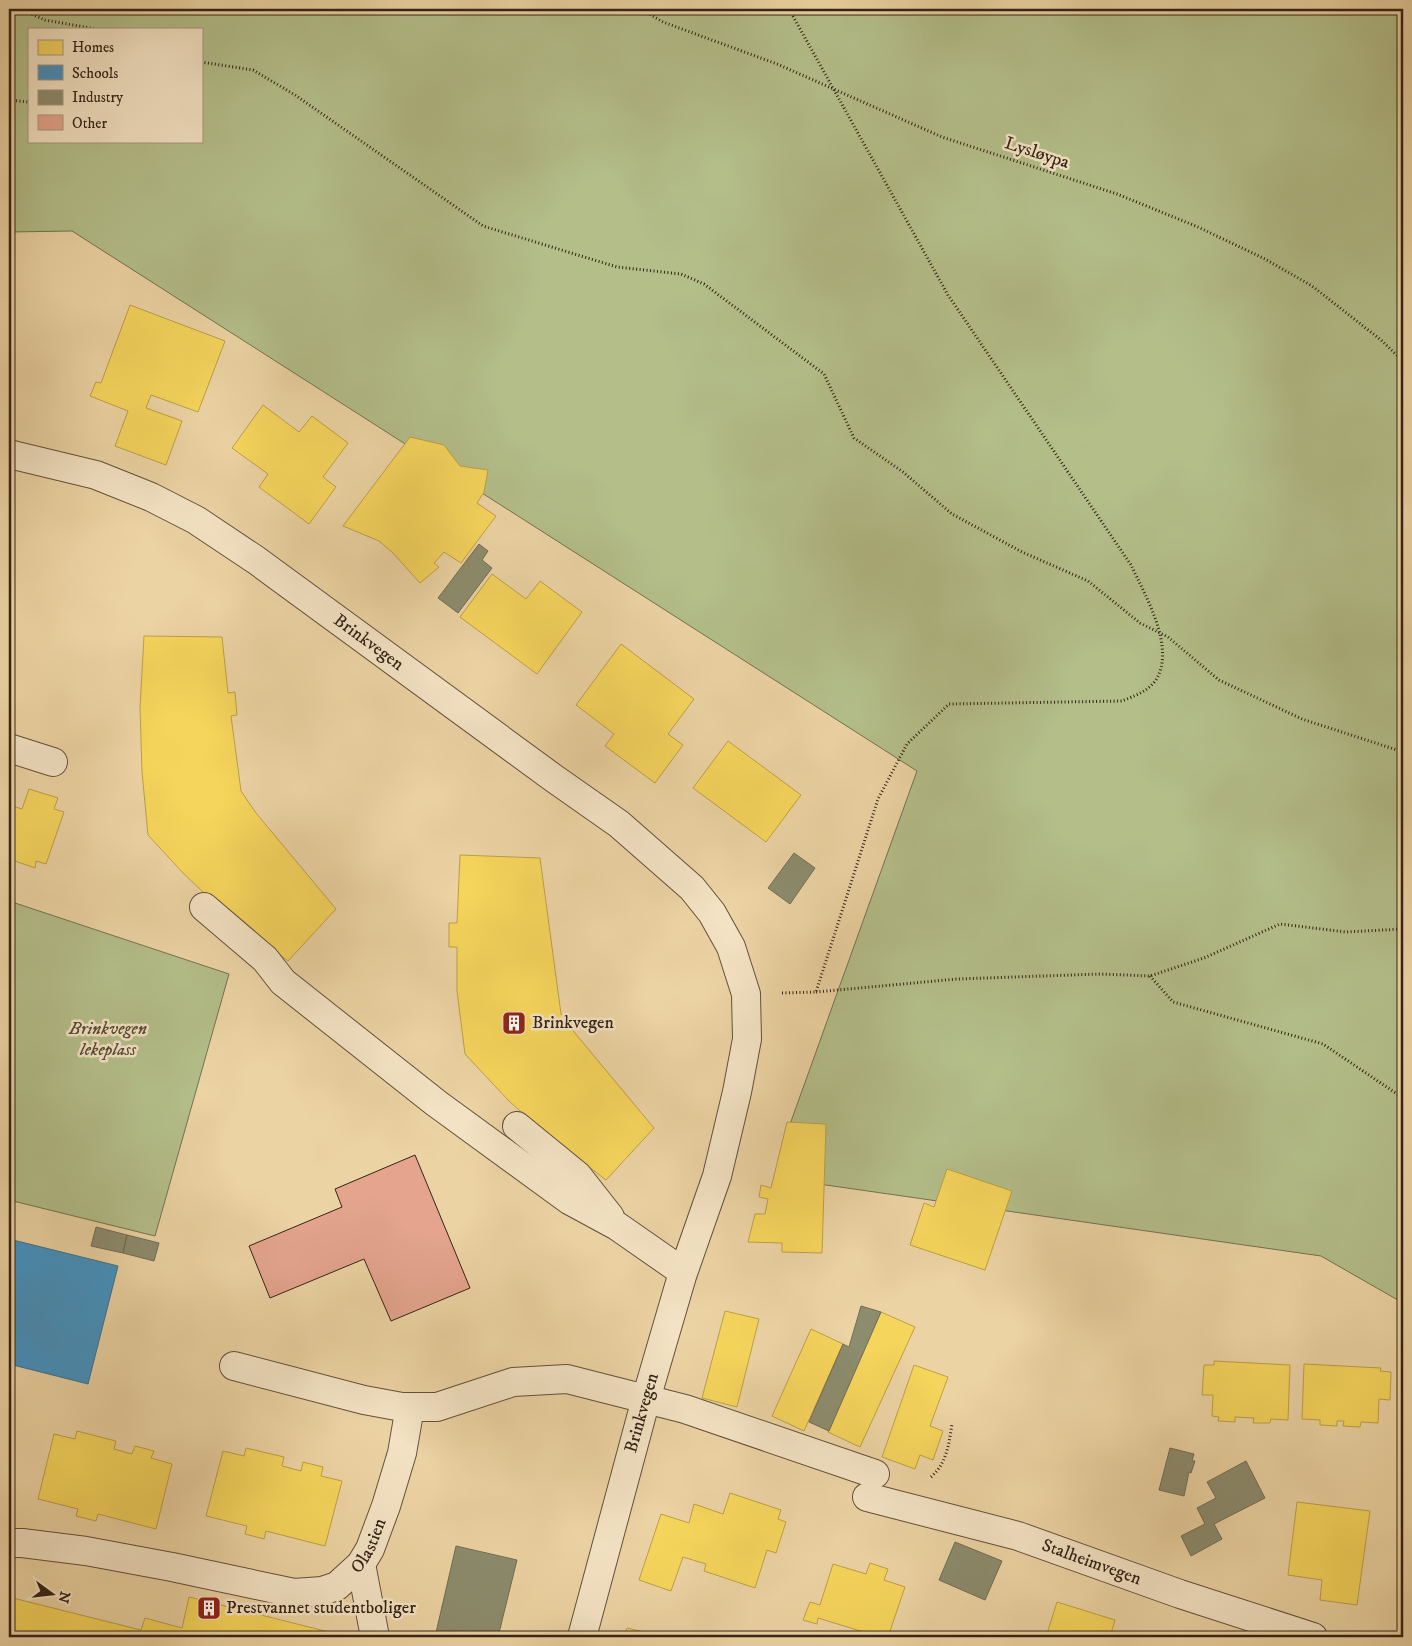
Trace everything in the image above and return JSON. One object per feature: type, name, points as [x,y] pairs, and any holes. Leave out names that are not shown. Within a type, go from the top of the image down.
[{"type":"street","name":"Brinkvegen","points":[[9,454],[96,475],[151,497],[196,520],[256,560],[619,824],[692,888],[712,913],[731,947],[746,994],[747,1039],[738,1092],[717,1176],[684,1272],[646,1398],[582,1637]]},
{"type":"street","points":[[9,748],[53,762]]},
{"type":"street","points":[[204,907],[265,959],[283,982],[429,1097],[569,1200],[617,1226],[684,1272]]},
{"type":"street","points":[[517,1126],[577,1176],[617,1226]]},
{"type":"street","points":[[234,1366],[364,1400],[410,1407],[437,1407],[513,1382],[567,1379],[646,1398]]},
{"type":"street","name":"Stalheimvegen","points":[[646,1398],[684,1408],[871,1486],[1180,1594],[1313,1637]]},
{"type":"street","name":"Olastien","points":[[9,1543],[86,1551],[294,1593],[322,1592],[337,1586],[361,1564],[370,1549],[386,1506],[402,1453],[410,1407]]},
{"type":"street","points":[[361,1564],[375,1637]]},
{"type":"path","points":[[19,9],[45,20],[90,28]]},
{"type":"path","name":"Lysløypa","points":[[641,9],[663,22],[777,64],[942,137],[1118,194],[1198,226],[1265,259],[1312,286],[1381,340],[1403,361]]},
{"type":"path","points":[[789,9],[948,295],[1131,566],[1160,633],[1163,662],[1156,679],[1141,693],[1122,701],[949,704],[907,744],[878,799],[816,992]]},
{"type":"path","points":[[202,62],[253,70],[295,96],[483,226],[617,267],[681,274],[704,284],[824,374],[854,438],[903,472],[952,514],[1022,552],[1088,580],[1140,623],[1168,637],[1219,680],[1302,719],[1403,752]]},
{"type":"path","points":[[9,100],[28,102]]},
{"type":"path","points":[[746,994],[816,992],[957,979],[1100,974],[1150,976],[1204,958],[1280,924],[1346,932],[1403,929]]},
{"type":"path","points":[[1150,976],[1173,1002],[1324,1044],[1403,1098]]},
{"type":"path","points":[[871,1486],[892,1479],[909,1481],[930,1478],[943,1462],[948,1450],[952,1424]]},
{"type":"green space","points":[[9,9],[1403,9],[1403,1303],[1321,1256],[805,1182],[780,1152],[917,771],[72,231],[9,232]]},
{"type":"green space","name":"Brinkvegen lekeplass","points":[[9,901],[229,974],[155,1236],[9,1200]]},
{"type":"building: Homes","points":[[130,305],[225,341],[198,412],[151,395],[146,408],[182,421],[166,465],[115,446],[128,411],[90,396],[96,382],[101,383]]},
{"type":"building: Homes","points":[[263,405],[299,432],[312,416],[348,443],[323,477],[336,487],[309,524],[259,487],[268,474],[232,448]]},
{"type":"building: Homes","points":[[410,437],[444,445],[460,466],[488,470],[484,492],[477,503],[496,516],[461,563],[444,552],[434,563],[439,567],[420,583],[393,553],[379,541],[343,526]]},
{"type":"building: Homes","points":[[492,574],[526,599],[540,581],[582,612],[537,674],[460,617]]},
{"type":"building: Homes","points":[[144,636],[222,637],[228,693],[235,692],[237,715],[231,716],[241,791],[256,813],[336,909],[288,961],[204,893],[148,835],[142,772],[140,708]]},
{"type":"building: Homes","points":[[621,644],[694,699],[668,734],[683,745],[655,783],[605,746],[614,734],[576,705]]},
{"type":"building: Homes","points":[[728,741],[801,795],[766,842],[693,788]]},
{"type":"building: Homes","points":[[29,789],[58,798],[54,809],[64,812],[46,864],[36,861],[35,868],[9,859],[9,805],[22,809]]},
{"type":"building: Homes","name":"Brinkvegen","points":[[460,855],[540,858],[561,1014],[654,1128],[606,1180],[540,1129],[509,1101],[465,1054],[457,991],[457,947],[449,947],[449,923],[457,923]]},
{"type":"building: Homes","points":[[787,1122],[826,1124],[822,1253],[782,1252],[782,1243],[748,1242],[755,1214],[765,1214],[768,1199],[759,1197],[761,1185],[771,1188]]},
{"type":"building: Homes","points":[[947,1169],[1012,1191],[985,1270],[910,1245],[924,1203],[934,1207]]},
{"type":"building: Homes","points":[[725,1311],[759,1319],[737,1407],[702,1398]]},
{"type":"building: Homes","points":[[881,1312],[915,1327],[860,1447],[828,1432]]},
{"type":"building: Homes","points":[[811,1329],[843,1344],[804,1431],[772,1416]]},
{"type":"building: Homes","points":[[1214,1361],[1290,1365],[1288,1420],[1271,1419],[1270,1423],[1253,1423],[1254,1418],[1235,1417],[1235,1422],[1218,1421],[1219,1417],[1212,1416],[1213,1395],[1202,1395],[1204,1365],[1214,1365]]},
{"type":"building: Homes","points":[[1304,1364],[1381,1368],[1380,1371],[1391,1372],[1390,1400],[1379,1399],[1378,1423],[1361,1422],[1360,1427],[1343,1426],[1344,1421],[1337,1421],[1337,1426],[1320,1425],[1320,1420],[1302,1419]]},
{"type":"building: Homes","points":[[914,1365],[948,1377],[930,1426],[943,1431],[933,1460],[920,1455],[915,1469],[882,1457]]},
{"type":"building: Homes","points":[[77,1431],[116,1441],[114,1449],[132,1454],[135,1446],[154,1451],[151,1458],[172,1464],[156,1529],[98,1514],[96,1521],[76,1516],[78,1509],[38,1499],[54,1434],[75,1439]]},
{"type":"building: Homes","points":[[246,1448],[284,1457],[282,1466],[301,1471],[303,1462],[323,1467],[321,1476],[342,1481],[325,1546],[266,1531],[264,1539],[245,1534],[247,1526],[206,1516],[223,1451],[244,1456]]},
{"type":"building: Homes","points":[[730,1493],[781,1510],[778,1519],[786,1522],[776,1553],[767,1550],[755,1588],[704,1571],[706,1564],[683,1557],[671,1591],[639,1580],[661,1514],[689,1523],[694,1504],[723,1514]]},
{"type":"building: Homes","points":[[1297,1502],[1370,1511],[1357,1605],[1320,1600],[1322,1580],[1288,1575]]},
{"type":"building: Homes","points":[[870,1563],[888,1569],[884,1580],[905,1587],[888,1637],[880,1637],[818,1618],[817,1624],[803,1620],[810,1602],[820,1605],[833,1564],[866,1574]]},
{"type":"building: Homes","name":"Prestvannet studentboliger","points":[[9,1597],[141,1630],[145,1618],[182,1628],[189,1597],[345,1636],[9,1637]]},
{"type":"building: Homes","points":[[1057,1602],[1115,1620],[1110,1637],[1046,1637]]},
{"type":"building: Homes","points":[[627,1628],[665,1637],[624,1637]]},
{"type":"building: Schools","points":[[9,1239],[118,1266],[88,1384],[9,1364]]},
{"type":"building: Industry","points":[[479,544],[488,551],[482,560],[492,568],[458,613],[438,598]]},
{"type":"building: Industry","points":[[794,853],[815,868],[790,904],[768,888]]},
{"type":"building: Industry","points":[[96,1227],[127,1235],[123,1253],[91,1246]]},
{"type":"building: Industry","points":[[127,1235],[159,1243],[154,1261],[123,1253]]},
{"type":"building: Industry","points":[[861,1306],[881,1312],[829,1431],[809,1422],[843,1344],[849,1347]]},
{"type":"building: Industry","points":[[1170,1448],[1194,1454],[1192,1461],[1195,1461],[1191,1473],[1189,1472],[1184,1496],[1159,1490]]},
{"type":"building: Industry","points":[[1246,1461],[1265,1498],[1214,1524],[1222,1539],[1191,1556],[1181,1536],[1205,1524],[1197,1508],[1216,1498],[1207,1482]]},
{"type":"building: Industry","points":[[955,1542],[1002,1561],[985,1600],[939,1580]]},
{"type":"building: Industry","points":[[456,1546],[517,1560],[498,1637],[435,1637]]},
{"type":"building: Other","points":[[415,1155],[470,1288],[391,1321],[364,1259],[270,1298],[249,1246],[342,1207],[335,1189]]},
{"type":"place","name":"Brinkvegen","points":[[514,1023]]},
{"type":"place","name":"Prestvannet studentboliger","points":[[209,1608]]}]
